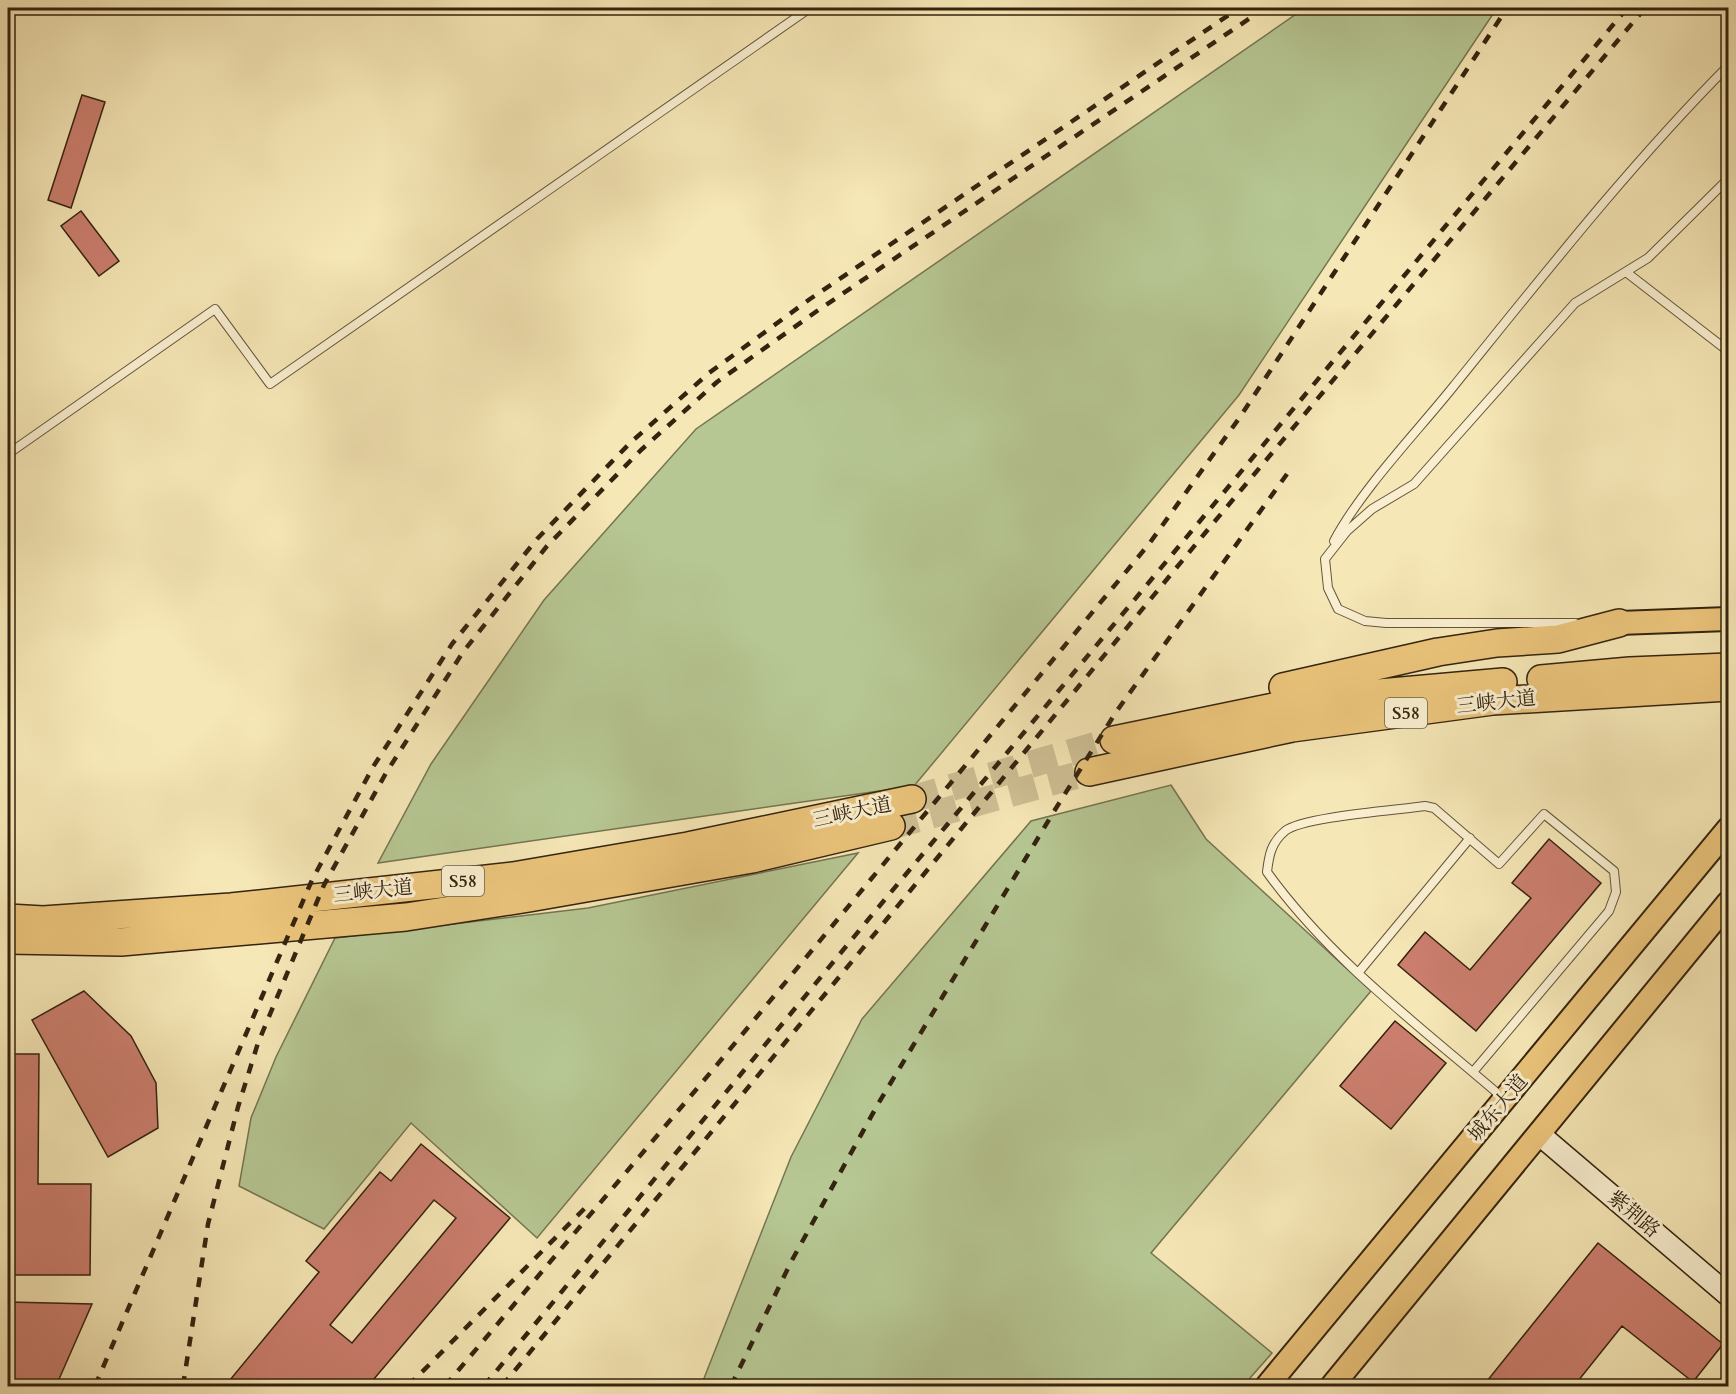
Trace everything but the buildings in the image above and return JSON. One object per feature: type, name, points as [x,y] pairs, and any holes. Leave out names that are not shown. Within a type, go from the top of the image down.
[{"type":"highway","name":"三峡大道","points":[[1619,623],[1558,639],[1497,643],[1438,652],[1197,706],[1114,740],[1312,699],[1630,671],[1728,667]]},
{"type":"highway","name":"三峡大道","points":[[1089,772],[1292,728],[1493,701],[1728,687]]},
{"type":"highway","name":"三峡大道","points":[[8,918],[43,920],[231,906],[513,876],[688,846],[912,799]]},
{"type":"highway","name":"三峡大道","points":[[8,940],[121,942],[406,917],[752,859],[891,826]]},
{"type":"main road","points":[[1619,623],[1728,619]]},
{"type":"main road","name":"城东大道","points":[[1267,1386],[1728,829]]},
{"type":"main road","points":[[1332,1386],[1728,903]]},
{"type":"street","name":"紫荆路","points":[[1539,1134],[1728,1295]]},
{"type":"lane","points":[[8,454],[215,309],[270,384],[810,8]]},
{"type":"lane","points":[[1619,623],[1386,623],[1365,621],[1338,609],[1328,588],[1325,559],[1341,528],[1370,490],[1580,230],[1728,66]]},
{"type":"lane","points":[[1325,559],[1347,531],[1372,509],[1414,484],[1575,303],[1648,258],[1728,179]]},
{"type":"lane","points":[[1626,272],[1728,351]]},
{"type":"lane","points":[[1473,1072],[1609,911],[1616,892],[1614,871],[1544,814],[1499,864],[1434,808],[1425,806],[1310,822],[1286,830],[1269,850],[1267,872],[1292,906],[1358,974],[1473,1072],[1505,1099]]},
{"type":"lane","points":[[1358,974],[1470,838]]},
{"type":"green space","points":[[1305,8],[1497,8],[1239,395],[914,786],[378,863],[431,764],[544,600],[696,429]]},
{"type":"green space","points":[[1171,785],[1206,839],[1371,991],[1151,1253],[1272,1353],[1243,1386],[701,1386],[791,1157],[862,1019],[1031,821]]},
{"type":"green space","points":[[858,853],[537,1238],[411,1123],[324,1229],[239,1186],[251,1118],[276,1057],[335,938],[588,908]]},
{"type":"tunnel","points":[[912,799],[1114,740]]},
{"type":"tunnel","points":[[891,826],[1089,772]]},
{"type":"railway","points":[[95,1386],[312,880],[373,767],[452,644],[537,539],[630,443],[709,373],[810,299],[1239,8]]},
{"type":"railway","points":[[183,1386],[208,1224],[238,1107],[258,1043],[324,885],[386,773],[463,652],[547,546],[641,450],[717,382],[817,311],[1265,8]]},
{"type":"railway","points":[[445,1386],[711,1072],[1149,544],[1240,417],[1507,8]]},
{"type":"railway","points":[[484,1386],[867,921],[1627,8]]},
{"type":"railway","points":[[502,1386],[1210,527],[1645,8]]},
{"type":"railway","points":[[731,1386],[791,1262],[878,1104],[1053,813],[1116,712],[1287,474]]},
{"type":"railway","points":[[408,1386],[590,1203]]}]
